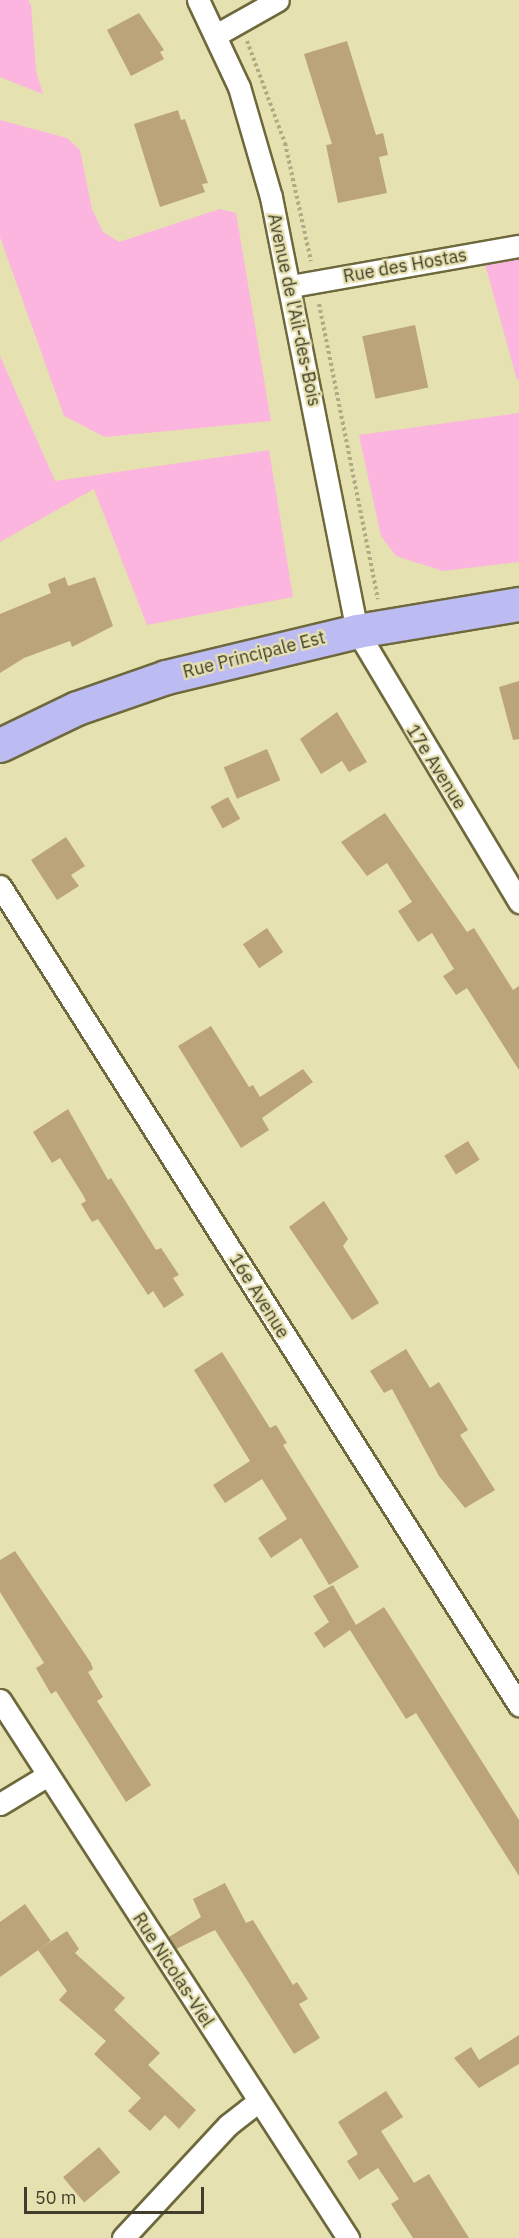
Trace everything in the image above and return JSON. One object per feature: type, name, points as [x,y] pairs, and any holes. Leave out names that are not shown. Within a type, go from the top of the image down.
[{"type":"main road","name":"Rue Principale Est","points":[[0,745],[124,690],[357,631],[519,604]]},
{"type":"street","name":"Avenue de l'Ail-des-Bois","points":[[198,0],[216,35],[257,142],[291,286],[357,631]]},
{"type":"street","points":[[216,35],[278,0]]},
{"type":"street","name":"Rue des Hostas","points":[[291,286],[519,246]]},
{"type":"street","name":"17e Avenue","points":[[357,631],[519,902]]},
{"type":"street","name":"16e Avenue","points":[[0,886],[519,1705]]},
{"type":"street","name":"Rue Nicolas-Viel","points":[[0,1700],[257,2102],[348,2238]]},
{"type":"street","points":[[0,1804],[48,1775]]},
{"type":"street","points":[[123,2238],[228,2125],[257,2102]]},
{"type":"shaded area","points":[[0,0],[28,0],[31,5],[36,71],[43,94],[0,77]]},
{"type":"shaded area","points":[[0,120],[67,138],[80,150],[92,209],[103,232],[119,242],[220,209],[236,213],[271,421],[105,437],[64,416],[0,237]]},
{"type":"shaded area","points":[[519,259],[519,379],[517,380],[485,264]]},
{"type":"shaded area","points":[[0,356],[55,481],[269,450],[293,597],[147,625],[94,489],[0,542]]},
{"type":"shaded area","points":[[519,413],[519,562],[443,571],[396,556],[381,536],[359,435]]},
{"type":"building","points":[[139,13],[164,50],[160,52],[164,59],[131,76],[107,30]]},
{"type":"building","points":[[347,41],[376,135],[383,133],[388,155],[379,157],[387,193],[338,203],[326,145],[332,144],[304,54]]},
{"type":"building","points":[[178,110],[181,120],[185,119],[208,183],[202,184],[205,192],[160,207],[134,124]]},
{"type":"building","points":[[415,325],[428,388],[375,399],[362,336]]},
{"type":"building","points":[[65,577],[68,586],[95,577],[113,626],[72,647],[70,641],[24,658],[0,673],[0,614],[51,593],[48,584]]},
{"type":"building","points":[[519,681],[519,739],[513,740],[499,687]]},
{"type":"building","points":[[337,712],[367,762],[349,772],[342,761],[321,774],[300,739]]},
{"type":"building","points":[[267,749],[280,780],[237,799],[224,767]]},
{"type":"building","points":[[228,797],[240,819],[223,829],[211,807]]},
{"type":"building","points":[[385,813],[467,932],[474,928],[513,990],[519,986],[519,1070],[467,988],[456,995],[443,976],[454,969],[432,933],[418,942],[398,911],[412,902],[387,863],[367,876],[341,842]]},
{"type":"building","points":[[66,837],[85,866],[71,875],[79,886],[57,900],[31,860]]},
{"type":"building","points":[[267,928],[283,952],[259,968],[243,944]]},
{"type":"building","points":[[211,1026],[249,1087],[253,1085],[260,1097],[303,1069],[313,1082],[262,1118],[269,1130],[241,1148],[178,1046]]},
{"type":"building","points":[[68,1109],[108,1180],[111,1178],[156,1250],[161,1248],[179,1275],[173,1278],[184,1295],[164,1308],[153,1291],[148,1295],[98,1219],[92,1222],[81,1204],[86,1201],[83,1195],[60,1158],[52,1163],[33,1132]]},
{"type":"building","points":[[468,1141],[480,1160],[456,1174],[444,1156]]},
{"type":"building","points":[[324,1201],[348,1239],[343,1246],[379,1303],[352,1320],[289,1227]]},
{"type":"building","points":[[406,1349],[430,1388],[439,1382],[468,1430],[460,1435],[495,1490],[465,1508],[439,1476],[392,1389],[384,1393],[370,1371]]},
{"type":"building","points":[[222,1352],[270,1428],[276,1425],[287,1443],[283,1445],[359,1567],[329,1585],[301,1538],[271,1558],[258,1538],[287,1519],[262,1479],[225,1503],[213,1485],[250,1461],[194,1370]]},
{"type":"building","points":[[15,1551],[91,1663],[93,1669],[88,1672],[103,1697],[97,1701],[151,1785],[126,1802],[56,1691],[51,1694],[36,1668],[44,1663],[0,1592],[0,1560]]},
{"type":"building","points":[[333,1585],[356,1625],[384,1607],[519,1820],[519,1876],[416,1713],[406,1719],[350,1630],[324,1648],[314,1633],[329,1622],[313,1596]]},
{"type":"building","points":[[225,1883],[246,1923],[253,1920],[293,1985],[297,1982],[308,1999],[299,2004],[320,2038],[294,2054],[215,1930],[176,1949],[169,1937],[201,1917],[193,1899]]},
{"type":"building","points":[[25,1904],[51,1941],[0,1977],[0,1922]]},
{"type":"building","points":[[67,1931],[79,1949],[75,1953],[125,1998],[114,2010],[160,2053],[148,2065],[196,2110],[179,2129],[165,2115],[150,2131],[128,2111],[141,2098],[94,2054],[106,2041],[59,2000],[67,1991],[38,1950]]},
{"type":"building","points":[[519,2035],[519,2064],[479,2088],[454,2058],[471,2047],[479,2060]]},
{"type":"building","points":[[386,2091],[403,2117],[381,2131],[414,2183],[429,2174],[469,2238],[413,2238],[391,2204],[399,2199],[378,2168],[359,2180],[347,2161],[358,2154],[338,2122]]},
{"type":"building","points":[[99,2147],[120,2172],[84,2202],[63,2177]]}]
